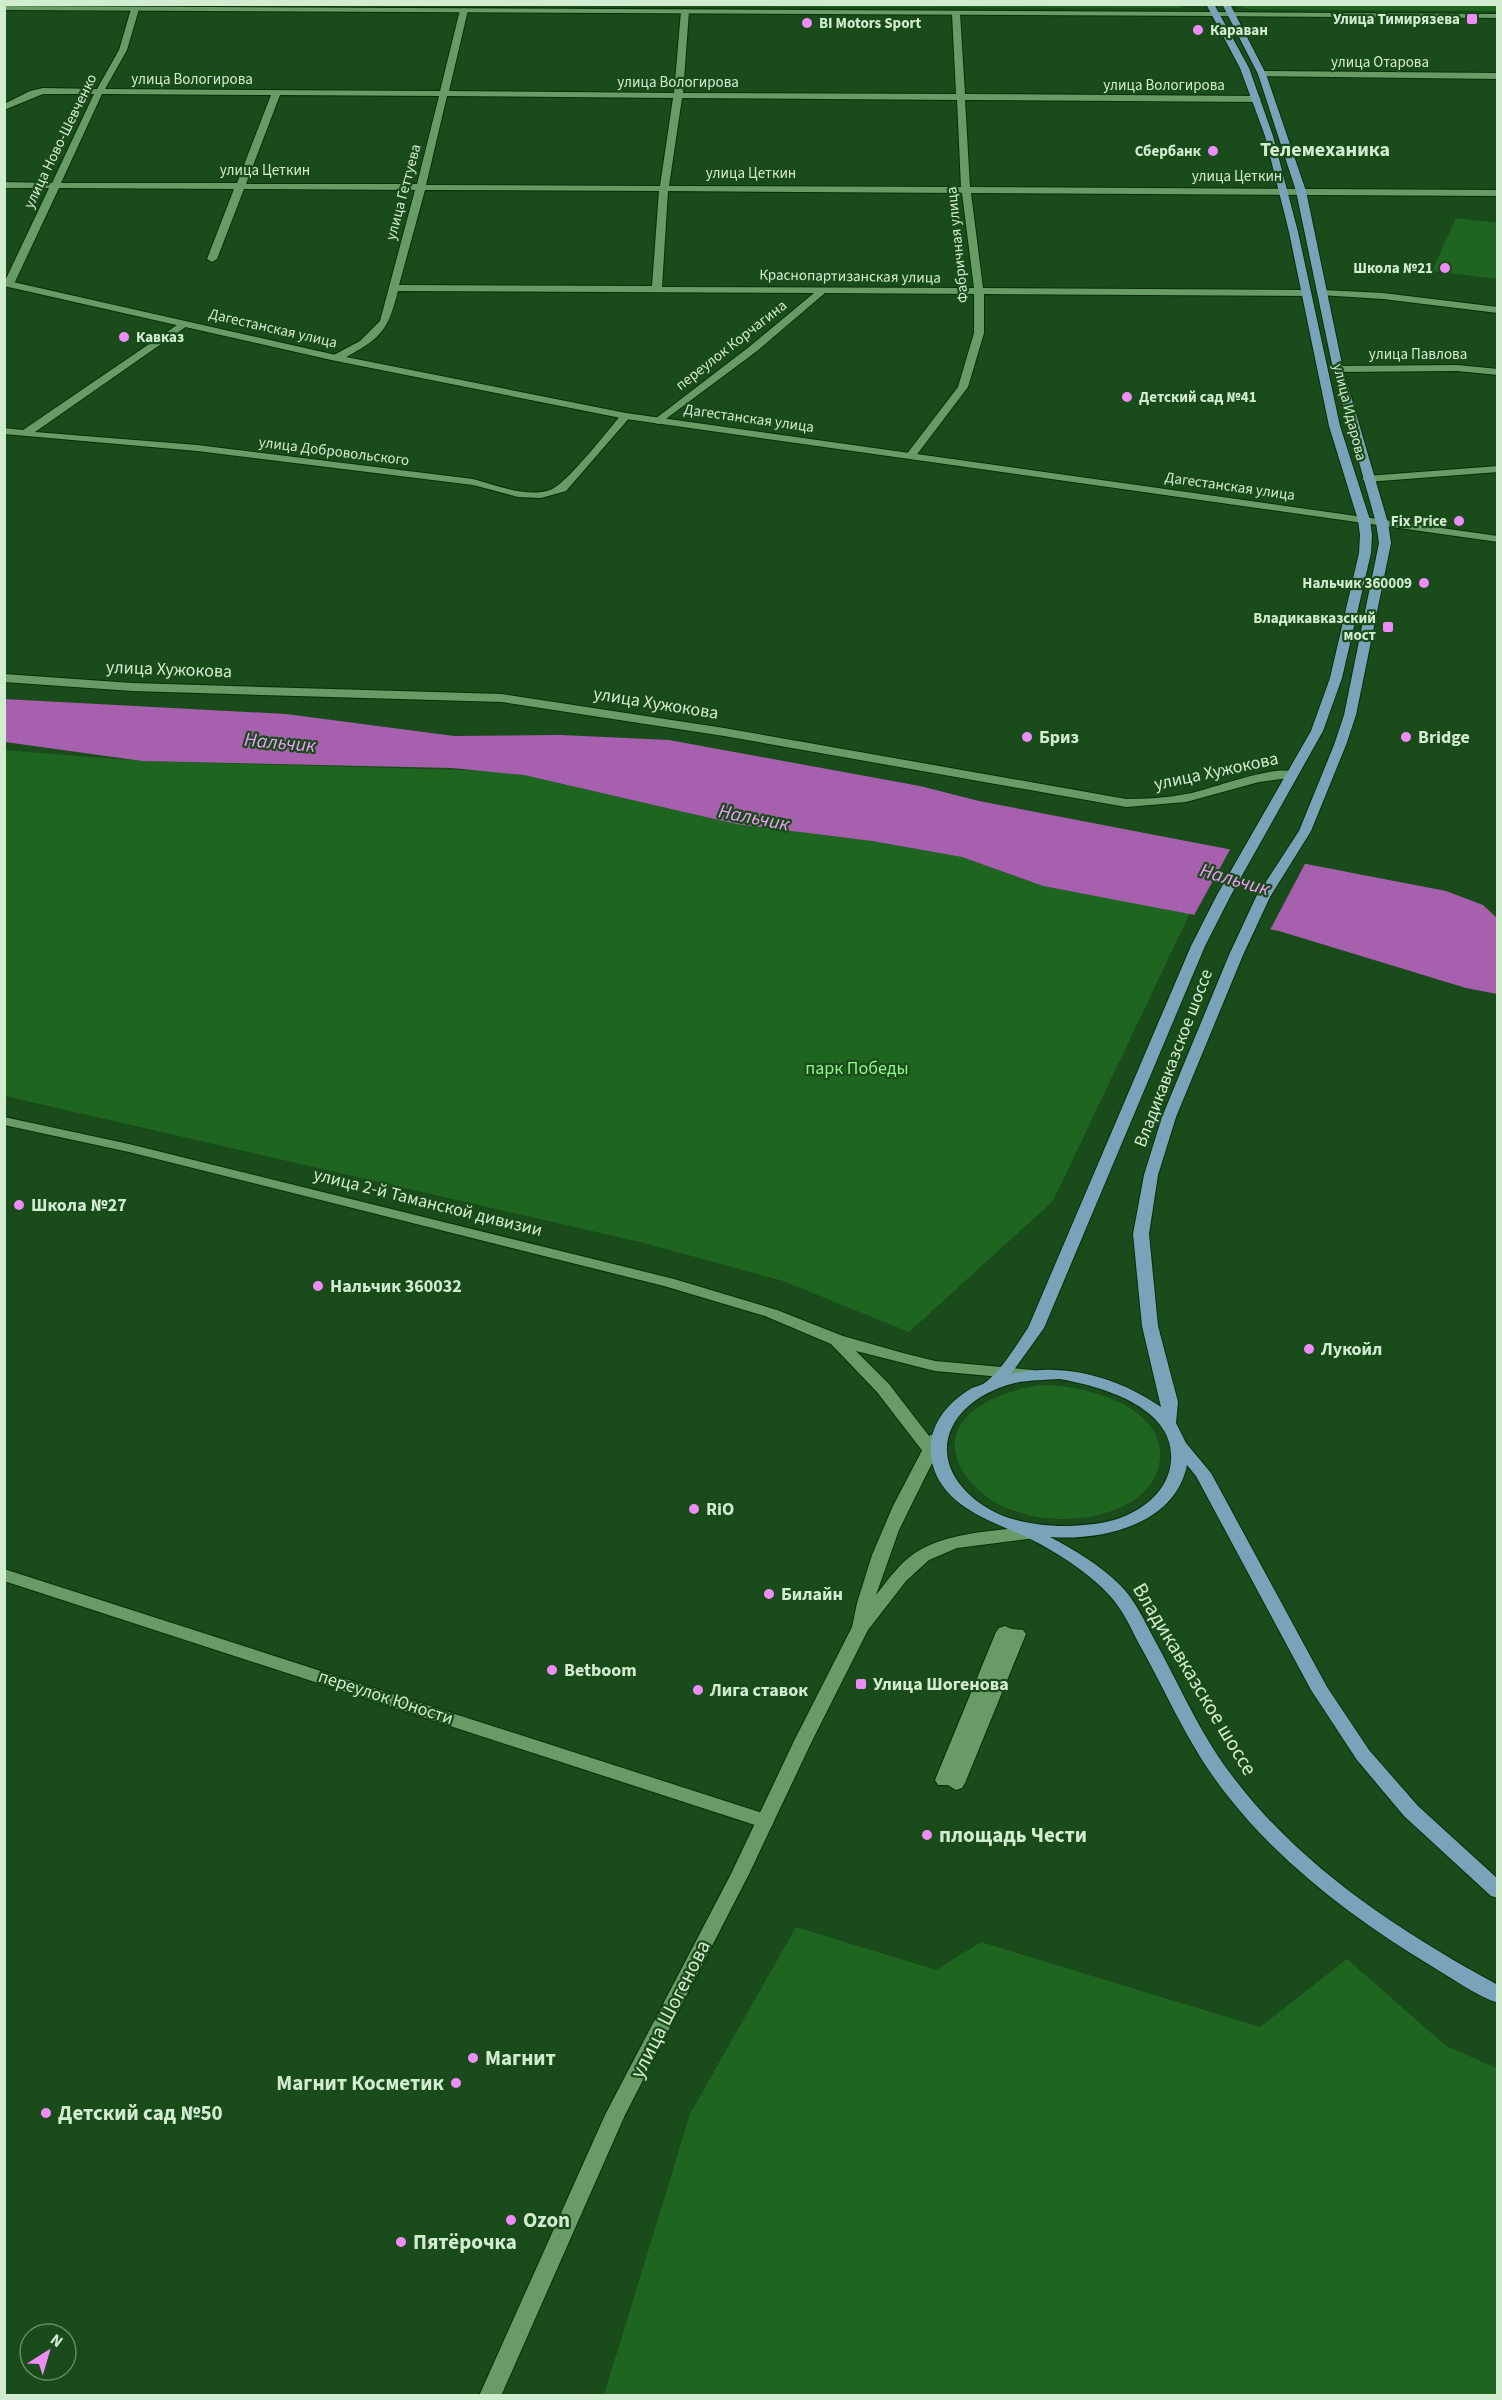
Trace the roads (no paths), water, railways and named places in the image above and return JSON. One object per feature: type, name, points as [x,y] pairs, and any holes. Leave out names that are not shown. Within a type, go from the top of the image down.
[{"type":"main road","name":"улица Идарова","points":[[1198,946],[1224,895],[1317,731],[1336,678],[1365,554],[1366,535],[1364,520],[1324,384],[1285,191],[1257,99],[1242,59],[1210,4]]},
{"type":"main road","name":"улица Идарова","points":[[1226,4],[1262,74],[1301,191],[1338,369],[1384,536],[1382,560],[1350,715],[1337,754],[1305,831],[1263,897],[1236,955]]},
{"type":"main road","name":"Владикавказское шоссе","points":[[998,1378],[1019,1354],[1036,1328],[1198,946]]},
{"type":"main road","name":"Владикавказское шоссе","points":[[1168,1425],[1170,1402],[1160,1373],[1146,1305],[1141,1234],[1144,1206],[1159,1145],[1169,1117],[1236,955]]},
{"type":"main road","points":[[1176,1442],[1179,1463],[1173,1484],[1158,1503],[1136,1518],[1096,1530],[1075,1533],[1028,1530],[994,1517],[974,1506],[952,1485],[935,1456],[940,1432],[954,1409],[998,1378],[1060,1374],[1086,1378],[1112,1385],[1153,1409],[1168,1425],[1176,1442],[1203,1473],[1320,1690],[1363,1755],[1412,1811],[1497,1891]]},
{"type":"main road","name":"Владикавказское шоссе","points":[[1028,1530],[1088,1566],[1116,1592],[1148,1642],[1210,1758],[1239,1798],[1275,1837],[1331,1885],[1387,1928],[1497,1995]]},
{"type":"street","points":[[4,8],[1497,16]]},
{"type":"street","name":"улица Ново-Шевченко","points":[[7,284],[99,92],[123,50],[135,9]]},
{"type":"street","name":"улица Геттуева","points":[[336,358],[364,344],[380,330],[385,321],[392,288],[422,186],[464,10]]},
{"type":"street","points":[[657,289],[664,188],[678,96],[685,11]]},
{"type":"street","name":"Фабричная улица","points":[[911,455],[963,387],[979,333],[979,293],[966,190],[956,13]]},
{"type":"street","name":"улица Отарова","points":[[1262,74],[1497,76]]},
{"type":"street","name":"улица Вологирова","points":[[4,108],[38,92],[1257,99]]},
{"type":"street","points":[[212,259],[276,93]]},
{"type":"street","name":"улица Цеткин","points":[[4,184],[1497,193]]},
{"type":"street","name":"Дагестанская улица","points":[[7,284],[336,358],[626,416],[1497,539]]},
{"type":"street","name":"Краснопартизанская улица","points":[[392,288],[1307,293]]},
{"type":"street","name":"переулок Корчагина","points":[[658,421],[753,349],[821,292]]},
{"type":"street","points":[[1323,293],[1383,296],[1497,310]]},
{"type":"street","points":[[25,434],[183,324]]},
{"type":"street","name":"улица Павлова","points":[[1338,369],[1457,368],[1497,372]]},
{"type":"street","name":"улица Добровольского","points":[[4,431],[197,448],[473,482],[530,494],[554,495],[562,489],[626,416]]},
{"type":"street","points":[[1367,479],[1497,469]]},
{"type":"street","name":"улица Хужокова","points":[[4,678],[132,687],[502,698],[724,732],[1126,803],[1173,800],[1208,793],[1252,778],[1292,774]]},
{"type":"street","name":"улица 2-й Таманской дивизии","points":[[4,1121],[129,1148],[669,1282],[771,1313],[837,1340],[934,1366],[998,1378]]},
{"type":"street","points":[[837,1340],[883,1388],[935,1456],[911,1483],[866,1596],[861,1627]]},
{"type":"street","points":[[861,1627],[900,1577],[923,1556],[954,1543],[1028,1530]]},
{"type":"street","name":"переулок Юности","points":[[5,1576],[343,1683],[765,1821]]},
{"type":"street","name":"улица Шогенова","points":[[490,2396],[615,2115],[861,1627]]},
{"type":"street","points":[[950,1782],[1011,1633]]},
{"type":"water","name":"Нальчик","points":[[4,699],[286,714],[454,736],[561,735],[669,740],[920,786],[979,801],[1446,891],[1483,905],[1497,918],[1497,994],[1466,988],[1279,931],[1043,886],[962,857],[872,841],[736,824],[524,775],[452,768],[142,761],[5,742]]},
{"type":"place","name":"Улица Тимирязева","points":[[1472,19]]},
{"type":"place","name":"BI Motors Sport","points":[[807,23]]},
{"type":"place","name":"Караван","points":[[1198,30]]},
{"type":"place","name":"Сбербанк","points":[[1213,151]]},
{"type":"place","name":"Школа №21","points":[[1445,268]]},
{"type":"place","name":"Кавказ","points":[[124,337]]},
{"type":"place","name":"Детский сад №41","points":[[1127,397]]},
{"type":"place","name":"Fix Price","points":[[1459,521]]},
{"type":"place","name":"Нальчик 360009","points":[[1424,583]]},
{"type":"place","name":"Владикавказский мост","points":[[1388,627]]},
{"type":"place","name":"Бриз","points":[[1027,737]]},
{"type":"place","name":"Bridge","points":[[1406,737]]},
{"type":"place","name":"Школа №27","points":[[19,1205]]},
{"type":"place","name":"Нальчик 360032","points":[[318,1286]]},
{"type":"place","name":"Лукойл","points":[[1309,1349]]},
{"type":"place","name":"RiO","points":[[694,1509]]},
{"type":"place","name":"Билайн","points":[[769,1594]]},
{"type":"place","name":"Betboom","points":[[552,1670]]},
{"type":"place","name":"Улица Шогенова","points":[[861,1684]]},
{"type":"place","name":"Лига ставок","points":[[698,1690]]},
{"type":"place","name":"площадь Чести","points":[[927,1835]]},
{"type":"place","name":"Магнит","points":[[473,2058]]},
{"type":"place","name":"Магнит Косметик","points":[[456,2083]]},
{"type":"place","name":"Детский сад №50","points":[[46,2113]]},
{"type":"place","name":"Ozon","points":[[511,2220]]},
{"type":"place","name":"Пятёрочка","points":[[401,2242]]},
{"type":"district","name":"Телемеханика","points":[[1325,149]]},
{"type":"park label","name":"парк Победы","points":[[857,1068]]}]
